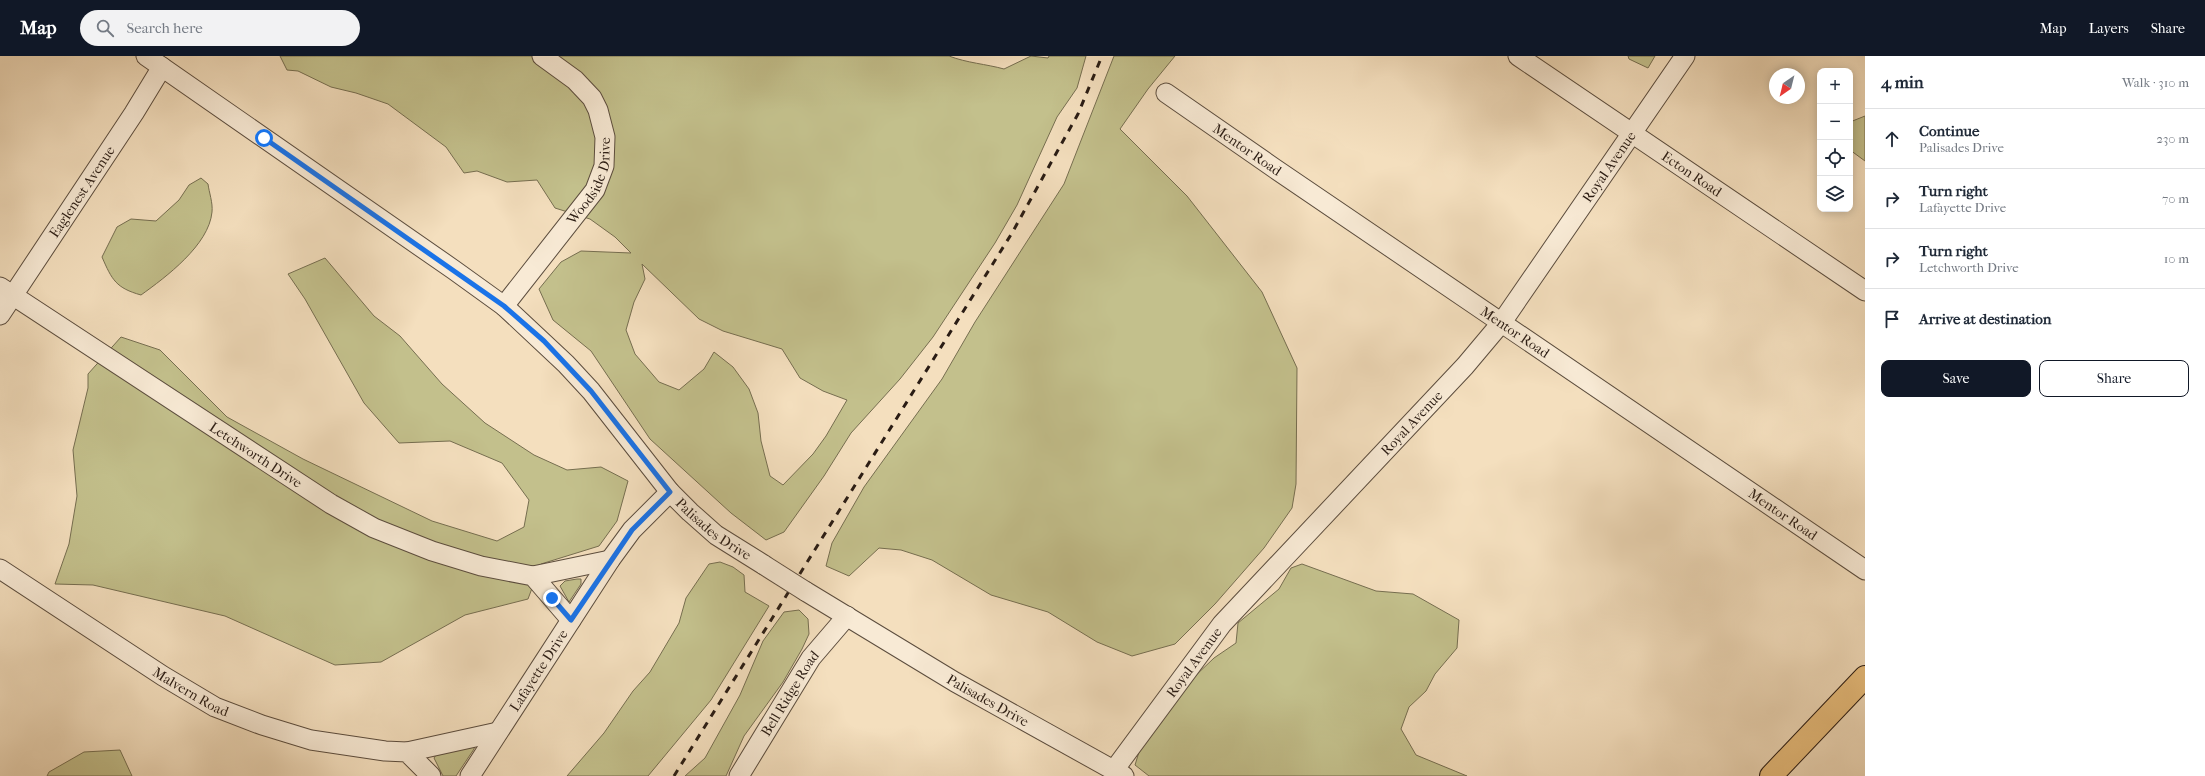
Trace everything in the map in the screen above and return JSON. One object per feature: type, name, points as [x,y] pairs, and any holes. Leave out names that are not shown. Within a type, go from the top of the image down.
[{"type":"main road","points":[[1771,776],[1865,677]]},
{"type":"street","name":"Palisades Drive","points":[[146,56],[504,306],[544,341],[591,391],[670,492],[716,535],[955,682],[1066,745],[1119,773]]},
{"type":"street","name":"Woodside Drive","points":[[504,306],[595,190],[604,166],[605,137],[598,110],[592,98],[575,80],[542,56]]},
{"type":"street","name":"Ecton Road","points":[[1518,56],[1865,291]]},
{"type":"street","name":"Royal Avenue","points":[[1119,773],[1222,624],[1465,366],[1502,322],[1685,56]]},
{"type":"street","name":"Eaglenest Avenue","points":[[0,315],[7,291],[134,113],[162,67]]},
{"type":"street","name":"Mentor Road","points":[[1166,93],[1865,570]]},
{"type":"street","name":"Letchworth Drive","points":[[7,291],[310,491],[374,528],[432,551],[481,566],[533,576],[610,560]]},
{"type":"street","name":"Lafayette Drive","points":[[470,776],[610,560],[632,530],[670,492]]},
{"type":"street","name":"Malvern Road","points":[[0,569],[163,676],[215,707],[262,725],[311,740],[386,751],[407,752],[498,732]]},
{"type":"street","points":[[533,576],[571,620]]},
{"type":"street","name":"Bell Ridge Road","points":[[739,776],[811,658],[847,616]]},
{"type":"street","points":[[407,752],[431,776]]},
{"type":"shaded area","points":[[280,56],[949,56],[1004,69],[1031,56],[1048,58],[1049,56],[1086,56],[1077,88],[1057,117],[1017,205],[995,243],[933,337],[900,379],[851,433],[824,476],[784,532],[766,540],[731,513],[650,439],[591,351],[553,320],[539,289],[561,262],[581,251],[631,253],[615,237],[590,219],[555,208],[537,180],[507,182],[477,171],[464,173],[446,147],[388,104],[356,93],[331,87],[298,71],[287,70]],"holes":[[[642,264],[699,319],[723,331],[782,349],[800,378],[823,391],[847,400],[826,436],[813,454],[783,485],[770,476],[761,441],[758,413],[749,389],[733,367],[714,352],[704,369],[679,390],[659,382],[635,354],[626,330],[634,302],[645,279]]]},
{"type":"shaded area","points":[[1114,56],[1175,56],[1148,89],[1120,129],[1187,196],[1262,292],[1297,368],[1296,484],[1292,508],[1264,548],[1215,604],[1175,644],[1132,656],[1097,642],[1048,612],[991,595],[932,560],[901,550],[879,548],[849,576],[826,566],[832,543],[864,487],[942,379],[975,322],[1064,184]]},
{"type":"shaded area","points":[[1628,56],[1655,56],[1648,68],[1629,59]]},
{"type":"shaded area","points":[[1865,116],[1865,161],[1853,152],[1853,121]]},
{"type":"shaded area","points":[[201,178],[208,184],[212,212],[209,224],[195,248],[174,270],[141,295],[120,286],[112,277],[102,257],[117,227],[131,219],[156,221],[179,200],[189,185]]},
{"type":"shaded area","points":[[325,258],[374,316],[400,336],[442,384],[485,423],[534,455],[567,470],[601,467],[628,481],[617,521],[599,546],[541,564],[528,599],[465,615],[381,662],[335,665],[225,616],[93,585],[55,584],[69,544],[77,496],[73,450],[88,388],[88,374],[121,337],[160,350],[227,417],[303,459],[432,521],[497,541],[524,527],[529,500],[502,463],[450,441],[399,443],[364,403],[305,299],[288,274]]},
{"type":"shaded area","points":[[720,562],[733,567],[744,575],[745,592],[769,606],[711,700],[648,776],[567,776],[604,733],[633,691],[650,672],[679,623],[686,598],[709,564]]},
{"type":"shaded area","points":[[1302,564],[1376,591],[1413,594],[1459,620],[1457,648],[1435,674],[1426,691],[1409,707],[1401,729],[1416,755],[1467,776],[1149,776],[1135,765],[1143,739],[1193,678],[1214,658],[1236,643],[1238,623],[1279,589],[1291,568]]},
{"type":"shaded area","points":[[581,579],[581,584],[569,602],[560,586],[565,581]]},
{"type":"shaded area","points":[[799,610],[808,619],[809,634],[783,682],[744,736],[726,776],[685,776],[705,758],[740,695],[763,641],[784,612]]},
{"type":"shaded area","points":[[475,745],[474,749],[456,776],[443,776],[434,758],[436,755]]},
{"type":"shaded area","points":[[120,750],[132,776],[47,776],[49,772],[84,752]]},
{"type":"railway","points":[[674,776],[1012,233],[1078,114],[1102,56]]},
{"type":"route","points":[[264,138],[504,306],[544,341],[591,391],[637,452],[670,492],[632,530],[610,560],[571,620],[552,598]]}]
